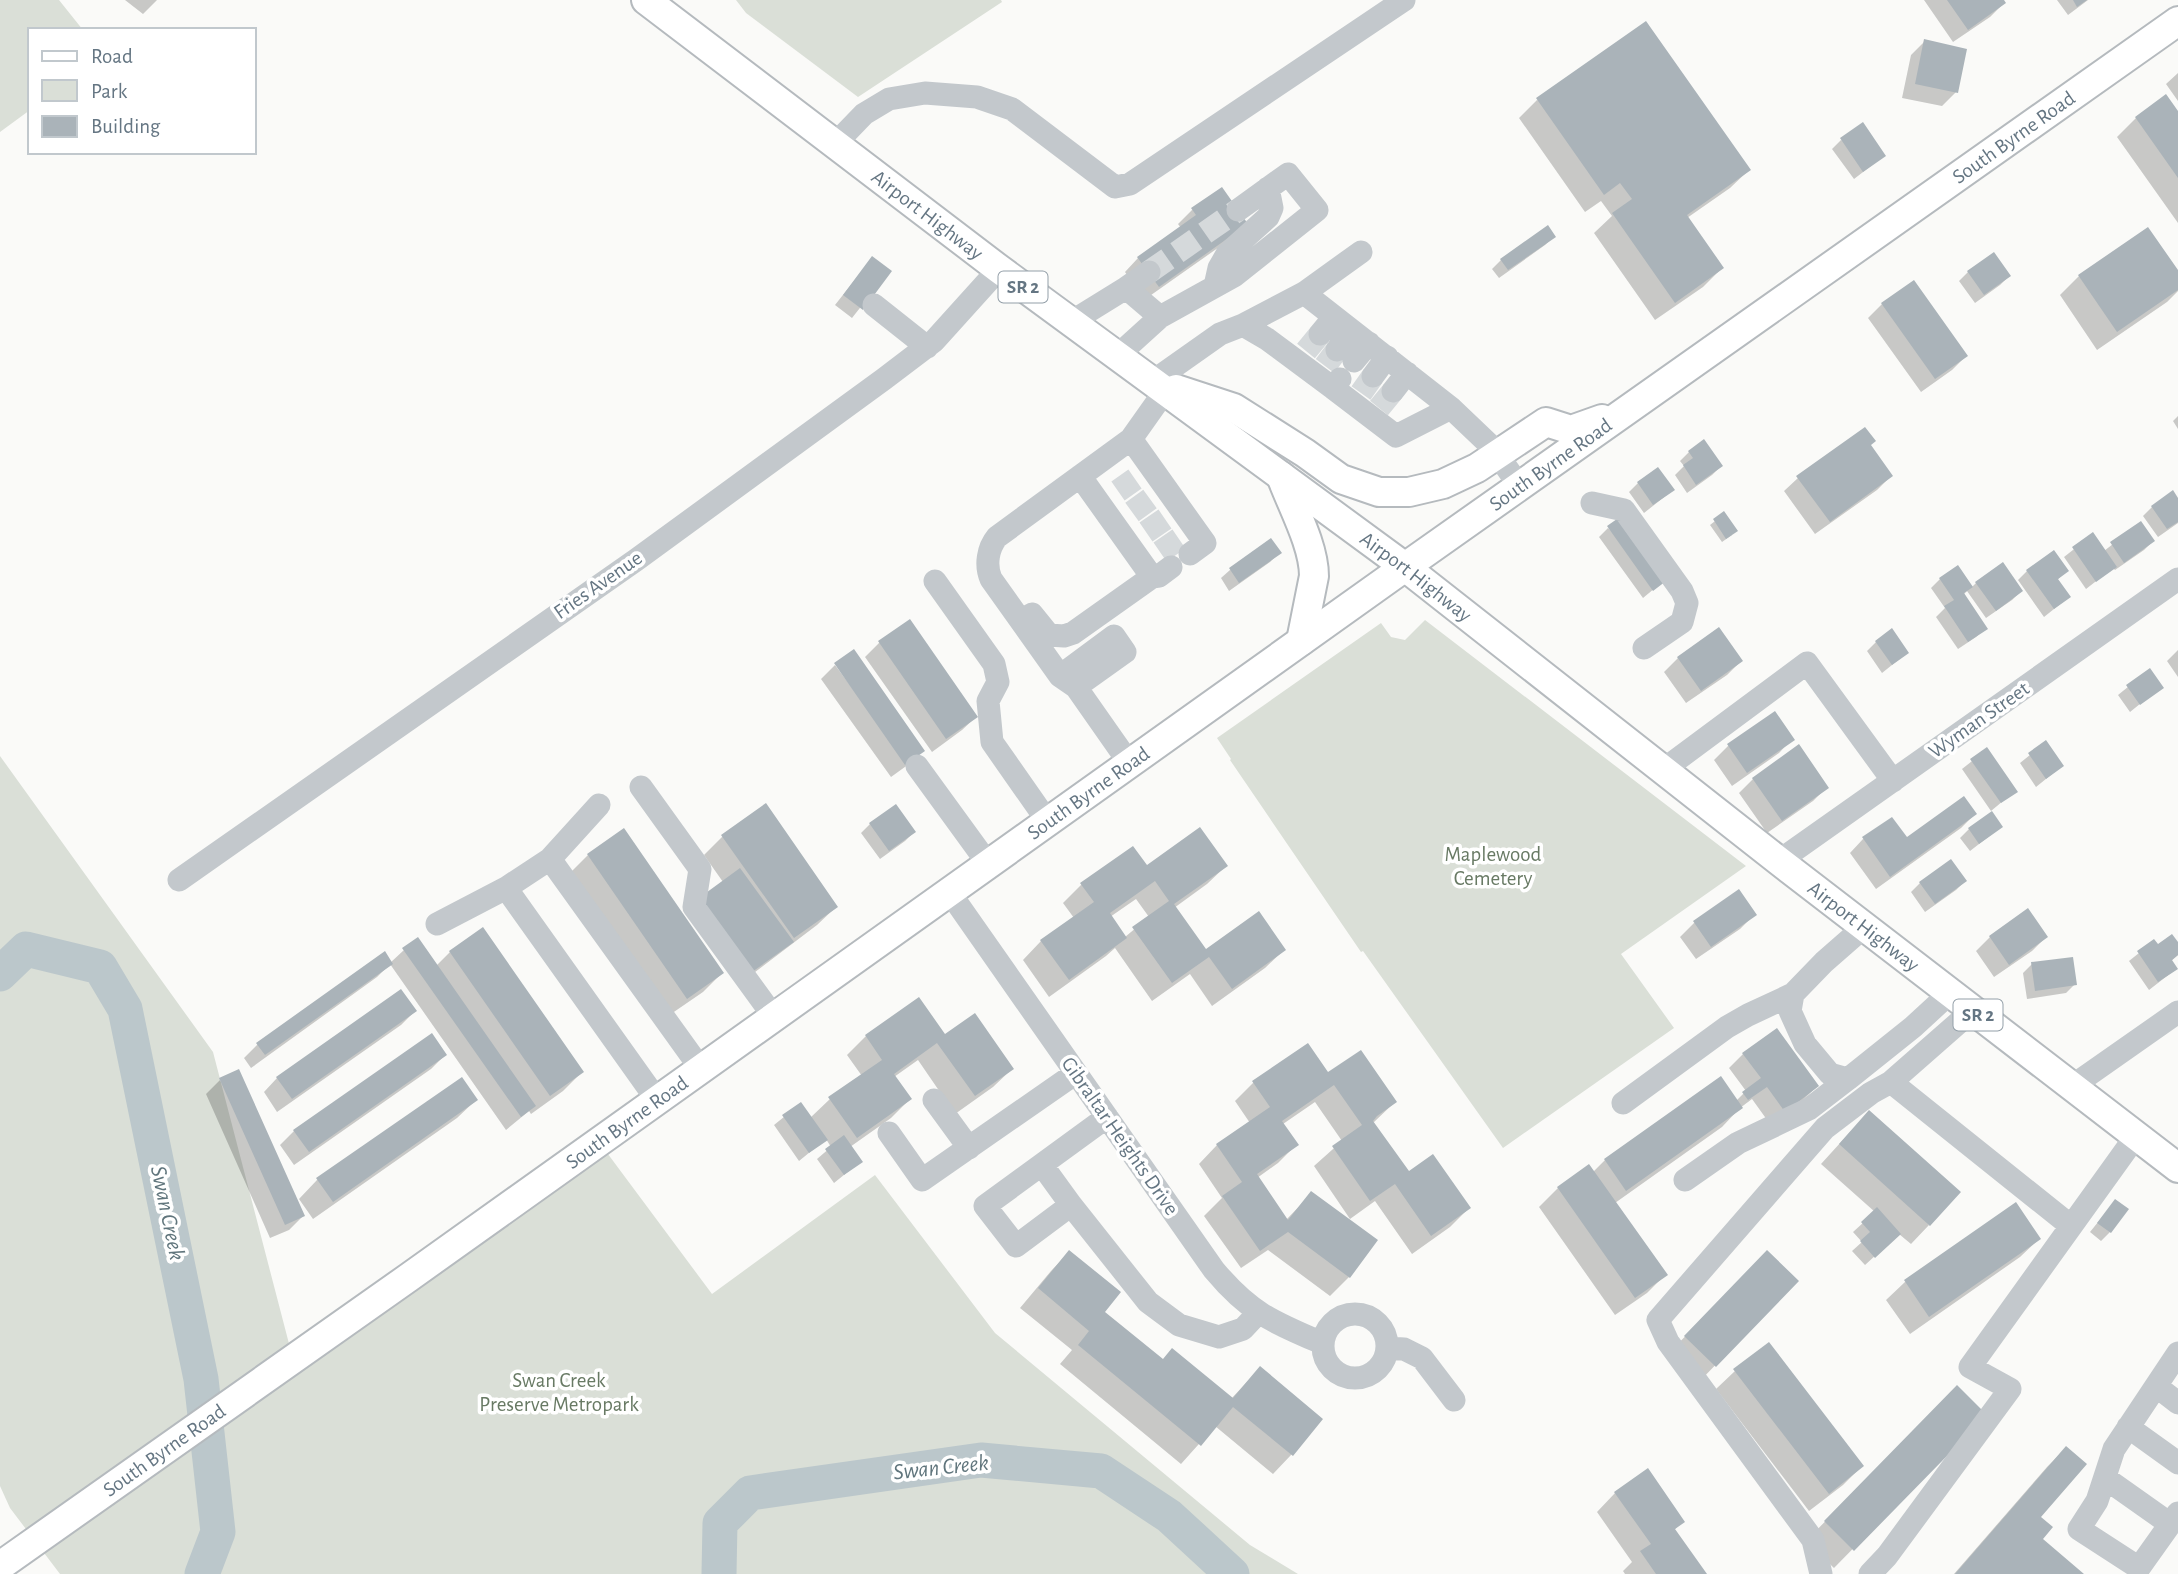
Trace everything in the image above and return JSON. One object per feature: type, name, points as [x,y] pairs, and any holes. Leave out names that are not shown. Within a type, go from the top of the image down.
[{"type":"main road","name":"Airport Highway","points":[[646,0],[999,269],[1405,567],[1779,861],[2178,1168]]},
{"type":"main road","name":"South Byrne Road","points":[[0,1566],[2178,21]]},
{"type":"main road","points":[[1159,386],[1234,408],[1341,479],[1379,492],[1409,492],[1443,484],[1477,468],[1546,422],[1571,430],[1625,412]]},
{"type":"main road","points":[[1281,476],[1314,568],[1301,641]]},
{"type":"street","points":[[835,144],[864,114],[889,99],[925,93],[977,97],[1012,109],[1115,187],[1130,184],[1405,0]]},
{"type":"street","points":[[1117,356],[1160,317],[1234,275],[1317,210],[1288,174],[1238,209]]},
{"type":"street","points":[[1215,286],[1219,268],[1227,254],[1268,217],[1272,208],[1268,188]]},
{"type":"street","points":[[1188,540],[1173,513],[1141,506],[1126,485],[1131,439],[1159,386],[1220,334],[1304,293],[1361,252]]},
{"type":"street","name":"Fries Avenue","points":[[179,880],[636,560],[926,347],[999,269]]},
{"type":"street","points":[[1071,322],[1149,272]]},
{"type":"street","points":[[1126,288],[1160,317]]},
{"type":"street","points":[[1304,293],[1329,340],[1335,370],[1362,391],[1451,408],[1493,448],[1520,486]]},
{"type":"street","points":[[874,305],[926,347]]},
{"type":"street","points":[[1243,325],[1268,339],[1329,340],[1387,357]]},
{"type":"street","points":[[1329,340],[1335,370]]},
{"type":"street","points":[[1362,391],[1387,357]]},
{"type":"street","points":[[1387,357],[1388,397],[1396,436],[1451,408]]},
{"type":"street","points":[[1130,764],[990,579],[987,569],[990,545],[997,537],[1131,439]]},
{"type":"street","points":[[1052,497],[1048,518],[1007,548],[1000,565],[1042,629],[1049,635],[1064,636],[1073,634],[1098,615],[1157,565],[1137,538],[1141,506],[1126,485],[1080,476]]},
{"type":"street","points":[[1592,503],[1624,510],[1682,591],[1687,603],[1682,622],[1644,648]]},
{"type":"street","name":"Wyman Street","points":[[1779,861],[2178,579]]},
{"type":"street","points":[[935,581],[994,664],[998,682],[988,701],[992,742],[1048,822]]},
{"type":"street","points":[[1068,682],[1114,636],[1098,615]]},
{"type":"street","points":[[1663,770],[1807,663],[1893,781]]},
{"type":"street","points":[[917,766],[989,865]]},
{"type":"street","points":[[641,787],[700,869],[694,907],[774,1017]]},
{"type":"street","points":[[437,924],[506,888],[550,859],[599,805]]},
{"type":"street","points":[[550,859],[702,1069]]},
{"type":"street","points":[[506,888],[657,1100]]},
{"type":"street","name":"Gibraltar Heights Drive","points":[[950,893],[1214,1270],[1233,1293],[1258,1313],[1322,1343]]},
{"type":"street","points":[[1623,1103],[1727,1027],[1793,994],[1864,927]]},
{"type":"street","points":[[1685,1180],[1738,1143],[1809,1109],[1913,1027],[1950,993]]},
{"type":"street","points":[[1793,994],[1790,1011],[1805,1044],[1830,1074],[1848,1079]]},
{"type":"street","points":[[1821,1574],[1813,1540],[1668,1342],[1658,1320],[1825,1128],[1871,1093],[1891,1082],[1973,1010]]},
{"type":"street","points":[[2071,1087],[2178,1012]]},
{"type":"street","points":[[889,1133],[922,1180],[1076,1073]]},
{"type":"street","points":[[1891,1082],[2071,1226]]},
{"type":"street","points":[[934,1100],[969,1148]]},
{"type":"street","points":[[1071,1205],[1016,1246],[985,1206],[1107,1117]]},
{"type":"street","points":[[1870,1574],[1887,1556],[2010,1389],[1970,1367],[2136,1136]]},
{"type":"street","points":[[1042,1165],[1148,1302],[1179,1325],[1219,1337],[1243,1329],[1258,1313]]},
{"type":"street","points":[[1353,1314],[1377,1322],[1387,1339],[1388,1348],[1376,1371],[1366,1377],[1353,1379],[1342,1376],[1331,1368],[1322,1343],[1332,1323],[1353,1314]]},
{"type":"street","points":[[1388,1348],[1404,1349],[1422,1358],[1454,1400]]},
{"type":"street","points":[[2105,1478],[2174,1519],[2140,1568],[2079,1529],[2097,1501],[2114,1449],[2178,1353]]},
{"type":"street","points":[[2155,1386],[2178,1403]]},
{"type":"street","points":[[2128,1427],[2178,1463]]},
{"type":"green space","points":[[0,0],[59,0],[81,28],[28,28],[28,111],[0,132]]},
{"type":"green space","points":[[736,0],[1002,2],[858,97],[746,13]]},
{"type":"green space","name":"Maplewood Cemetery","points":[[1425,620],[1746,866],[1621,954],[1674,1028],[1503,1148],[1363,951],[1361,952],[1217,738],[1381,623],[1391,637],[1405,640]]},
{"type":"green space","name":"Swan Creek Preserve Metropark","points":[[0,756],[213,1052],[293,1359],[599,1142],[712,1294],[875,1175],[995,1333],[1250,1545],[1298,1574],[60,1574],[10,1508],[0,1486]]},
{"type":"building","points":[[1947,0],[2004,0],[2006,3],[1968,30]]},
{"type":"building","points":[[2073,0],[2087,0],[2077,7]]},
{"type":"building","points":[[1646,21],[1751,170],[1687,215],[1724,268],[1675,303],[1612,213],[1632,199],[1620,183],[1604,195],[1536,98]]},
{"type":"building","points":[[1924,39],[1967,49],[1958,93],[1915,84]]},
{"type":"building","points":[[2166,94],[2178,111],[2178,178],[2135,117]]},
{"type":"building","points":[[1863,122],[1886,156],[1863,172],[1840,138]]},
{"type":"building","points":[[1222,187],[1248,224],[1159,287],[1137,257],[1196,215],[1191,208]]},
{"type":"building","points":[[1548,225],[1556,237],[1508,270],[1500,259]]},
{"type":"building","points":[[2148,227],[2178,270],[2178,290],[2117,332],[2078,275]]},
{"type":"building","points":[[1994,252],[2011,276],[1984,295],[1967,271]]},
{"type":"building","points":[[872,256],[892,271],[863,310],[843,295]]},
{"type":"building","points":[[1914,280],[1968,356],[1935,379],[1881,303]]},
{"type":"building","points":[[1865,427],[1876,441],[1871,445],[1893,476],[1830,522],[1796,476]]},
{"type":"building","points":[[1704,439],[1723,466],[1696,485],[1683,465],[1693,458],[1688,451]]},
{"type":"building","points":[[1658,467],[1675,490],[1653,505],[1637,482]]},
{"type":"building","points":[[2173,490],[2178,498],[2178,522],[2167,529],[2151,506]]},
{"type":"building","points":[[1724,511],[1738,531],[1726,539],[1713,519]]},
{"type":"building","points":[[1624,514],[1670,578],[1653,591],[1607,526]]},
{"type":"building","points":[[2141,521],[2155,541],[2124,563],[2110,542]]},
{"type":"building","points":[[2093,532],[2117,567],[2096,582],[2072,547]]},
{"type":"building","points":[[1271,538],[1282,553],[1239,583],[1229,568]]},
{"type":"building","points":[[2054,550],[2069,571],[2058,579],[2071,597],[2054,609],[2026,570]]},
{"type":"building","points":[[2003,562],[2023,591],[1996,611],[1975,582]]},
{"type":"building","points":[[1958,565],[1973,587],[1964,593],[1988,629],[1968,642],[1944,606],[1954,600],[1939,578]]},
{"type":"building","points":[[910,619],[978,717],[946,739],[878,641]]},
{"type":"building","points":[[1719,627],[1743,661],[1701,691],[1677,657]]},
{"type":"building","points":[[1892,628],[1909,653],[1892,665],[1875,641]]},
{"type":"building","points":[[854,649],[925,751],[905,765],[834,663]]},
{"type":"building","points":[[2150,668],[2164,688],[2140,705],[2126,685]]},
{"type":"building","points":[[1775,711],[1795,740],[1747,773],[1727,744]]},
{"type":"building","points":[[2046,740],[2064,766],[2046,779],[2028,753]]},
{"type":"building","points":[[1799,744],[1829,788],[1782,821],[1752,778]]},
{"type":"building","points":[[1987,747],[2018,792],[2001,803],[1970,759]]},
{"type":"building","points":[[1964,796],[1977,814],[1890,877],[1862,837],[1892,817],[1907,837]]},
{"type":"building","points":[[766,803],[838,907],[794,938],[721,835]]},
{"type":"building","points":[[896,804],[916,832],[889,851],[869,823]]},
{"type":"building","points":[[1992,811],[2003,827],[1979,844],[1968,828]]},
{"type":"building","points":[[1200,827],[1228,866],[1174,904],[1206,949],[1259,911],[1286,950],[1232,989],[1209,957],[1172,983],[1132,927],[1169,901],[1155,881],[1110,913],[1127,938],[1069,980],[1040,940],[1094,902],[1080,883],[1133,846],[1147,865]]},
{"type":"building","points":[[624,828],[724,973],[687,999],[587,854]]},
{"type":"building","points":[[1951,859],[1967,881],[1935,904],[1919,882]]},
{"type":"building","points":[[740,868],[794,942],[752,972],[699,898]]},
{"type":"building","points":[[1739,889],[1757,915],[1711,947],[1693,921]]},
{"type":"building","points":[[2028,908],[2048,937],[2009,965],[1989,936]]},
{"type":"building","points":[[483,927],[584,1072],[550,1096],[449,951]]},
{"type":"building","points":[[2172,934],[2178,942],[2178,955],[2172,960],[2178,969],[2158,982],[2137,951],[2154,939],[2158,944]]},
{"type":"building","points":[[418,937],[536,1106],[521,1117],[402,948]]},
{"type":"building","points":[[385,951],[393,964],[265,1055],[256,1043]]},
{"type":"building","points":[[2073,957],[2077,985],[2035,991],[2031,962]]},
{"type":"building","points":[[401,989],[417,1011],[292,1099],[276,1077]]},
{"type":"building","points":[[919,997],[945,1034],[975,1013],[1014,1069],[975,1096],[937,1043],[894,1074],[912,1099],[857,1138],[828,1097],[882,1060],[865,1035]]},
{"type":"building","points":[[1777,1028],[1819,1086],[1785,1112],[1767,1087],[1748,1100],[1742,1092],[1761,1078],[1742,1053]]},
{"type":"building","points":[[432,1033],[447,1055],[309,1152],[293,1130]]},
{"type":"building","points":[[1308,1043],[1328,1072],[1361,1050],[1397,1102],[1373,1121],[1409,1171],[1433,1154],[1471,1208],[1431,1236],[1395,1184],[1370,1201],[1332,1146],[1362,1125],[1334,1085],[1282,1121],[1299,1145],[1257,1174],[1288,1220],[1311,1191],[1378,1240],[1350,1278],[1288,1232],[1260,1251],[1222,1196],[1242,1182],[1216,1144],[1270,1107],[1252,1081]]},
{"type":"building","points":[[239,1069],[305,1216],[285,1225],[219,1078]]},
{"type":"building","points":[[1721,1076],[1743,1108],[1626,1191],[1604,1159]]},
{"type":"building","points":[[462,1077],[478,1100],[333,1202],[316,1178]]},
{"type":"building","points":[[801,1102],[828,1140],[809,1153],[782,1115]]},
{"type":"building","points":[[1869,1110],[1961,1192],[1930,1226],[1839,1144]]},
{"type":"building","points":[[844,1135],[863,1162],[844,1175],[825,1149]]},
{"type":"building","points":[[1589,1164],[1668,1275],[1635,1298],[1557,1187]]},
{"type":"building","points":[[2115,1199],[2129,1209],[2111,1233],[2097,1223]]},
{"type":"building","points":[[2016,1202],[2041,1239],[1929,1317],[1904,1280]]},
{"type":"building","points":[[1877,1207],[1901,1234],[1875,1258],[1860,1241],[1870,1232],[1861,1222]]},
{"type":"building","points":[[1069,1250],[1121,1292],[1105,1312],[1163,1359],[1172,1348],[1233,1398],[1260,1366],[1323,1419],[1293,1456],[1233,1407],[1201,1446],[1078,1345],[1089,1331],[1038,1288]]},
{"type":"building","points":[[1767,1250],[1799,1281],[1716,1367],[1684,1336]]},
{"type":"building","points":[[1769,1342],[1864,1466],[1829,1494],[1733,1369]]},
{"type":"building","points":[[1957,1385],[1987,1415],[1854,1551],[1824,1521]]},
{"type":"building","points":[[2066,1446],[2087,1464],[2041,1517],[2053,1527],[2043,1539],[2084,1574],[1955,1574]]},
{"type":"building","points":[[1648,1468],[1685,1522],[1675,1529],[1707,1574],[1656,1574],[1640,1551],[1651,1544],[1614,1492]]},
{"type":"waterway","name":"Swan Creek","points":[[0,974],[26,949],[100,967],[125,1009],[201,1379],[218,1532],[202,1574]]},
{"type":"waterway","name":"Swan Creek","points":[[719,1574],[720,1523],[750,1493],[981,1460],[1101,1471],[1169,1516],[1232,1574]]},
{"type":"tunnel","points":[[1149,272],[1238,210]]},
{"type":"tunnel","points":[[1306,351],[1320,334]]},
{"type":"tunnel","points":[[1325,366],[1337,350]]},
{"type":"tunnel","points":[[1361,393],[1373,376]]},
{"type":"tunnel","points":[[1379,408],[1393,391]]},
{"type":"tunnel","points":[[1118,491],[1135,479]]},
{"type":"tunnel","points":[[1132,512],[1150,499]]},
{"type":"tunnel","points":[[1146,532],[1165,519]]},
{"type":"tunnel","points":[[1160,552],[1179,539]]}]
